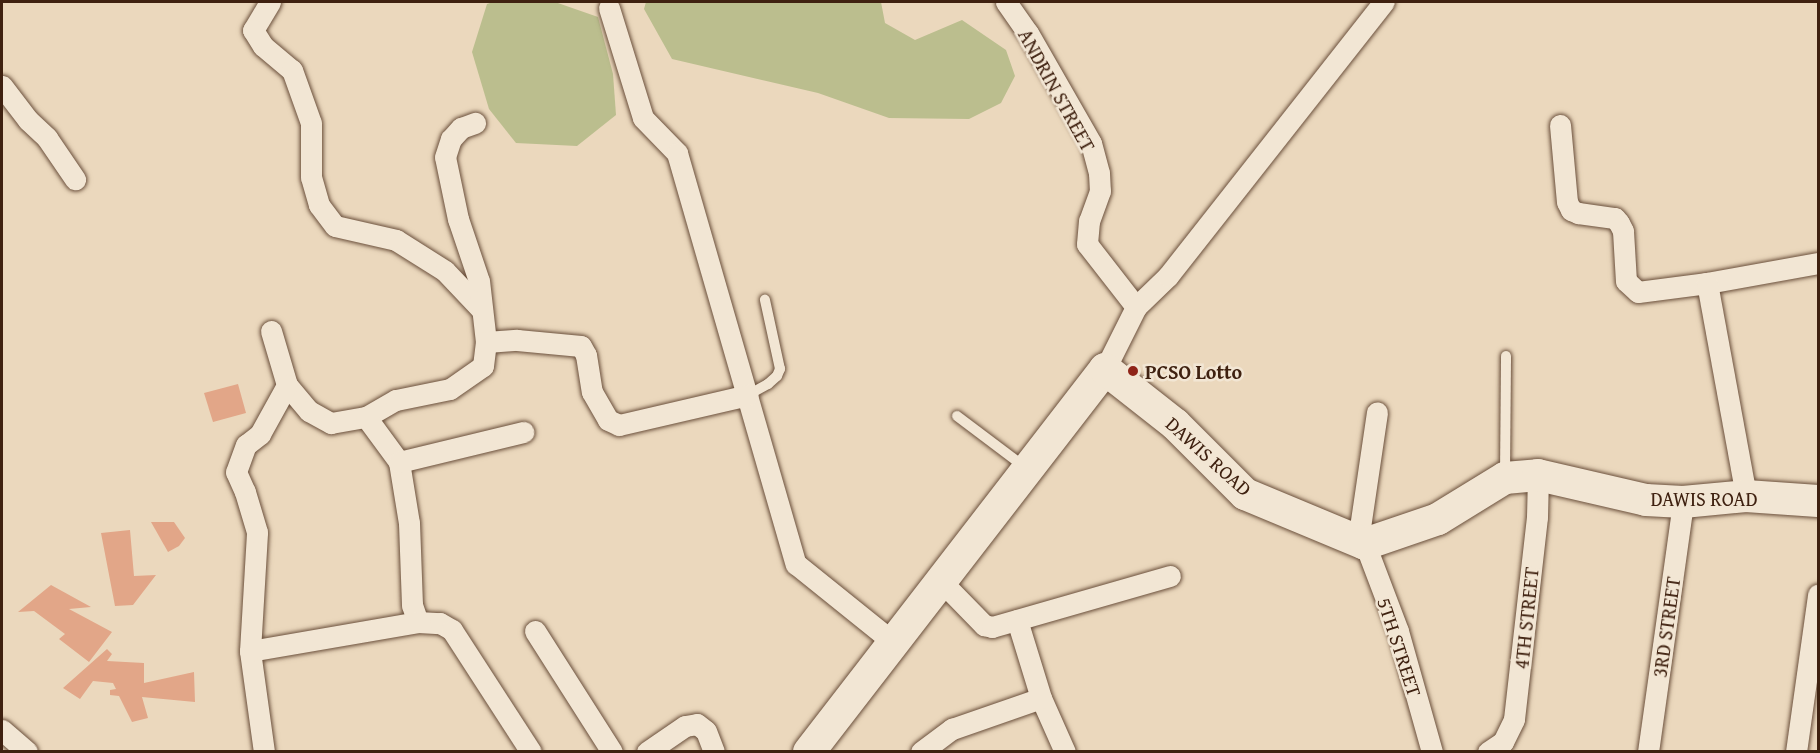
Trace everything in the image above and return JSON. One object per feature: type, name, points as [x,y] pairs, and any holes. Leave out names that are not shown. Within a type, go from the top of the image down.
[{"type":"street","points":[[270,2],[253,30],[262,46],[292,70],[311,123],[311,177],[319,205],[335,226],[396,240],[445,271],[482,310]]},
{"type":"street","name":"ANDRIN STREET","points":[[1006,2],[1028,33],[1090,143],[1099,173],[1101,191],[1089,221],[1088,244],[1136,307]]},
{"type":"street","points":[[809,752],[1105,369],[1136,307],[1168,276],[1384,2]]},
{"type":"street","points":[[609,8],[643,118],[676,153],[796,564],[805,574],[894,642]]},
{"type":"street","points":[[2,86],[28,120],[47,138],[75,179]]},
{"type":"street","points":[[271,331],[287,386],[309,411],[331,423],[366,417],[396,400],[450,389],[483,366],[486,342],[479,281],[458,219],[445,157],[451,139],[461,128],[475,123]]},
{"type":"street","points":[[1560,125],[1567,202],[1571,210],[1578,213],[1615,218],[1620,223],[1623,231],[1626,281],[1630,288],[1638,292],[1707,283],[1818,263]]},
{"type":"street","points":[[1707,283],[1746,496]]},
{"type":"street","points":[[486,342],[517,340],[581,346],[586,355],[592,392],[608,420],[619,425],[628,425],[748,395]]},
{"type":"street","name":"DAWIS ROAD","points":[[1105,369],[1175,424],[1245,494],[1362,542],[1438,519],[1505,478],[1538,474],[1646,500],[1683,502],[1746,496],[1818,501]]},
{"type":"street","points":[[264,752],[249,651],[257,532],[245,492],[236,472],[246,445],[260,434],[287,386]]},
{"type":"street","points":[[1362,542],[1377,412]]},
{"type":"street","points":[[366,417],[399,462],[409,523],[412,604],[418,622]]},
{"type":"street","points":[[399,462],[523,432]]},
{"type":"street","name":"4TH STREET","points":[[1488,752],[1503,742],[1514,720],[1537,517],[1538,474]]},
{"type":"street","name":"3RD STREET","points":[[1648,752],[1683,502]]},
{"type":"street","name":"5TH STREET","points":[[1362,542],[1398,631],[1432,752]]},
{"type":"street","points":[[941,581],[984,625],[992,627],[1170,576]]},
{"type":"street","points":[[1796,752],[1818,595]]},
{"type":"street","points":[[1017,620],[1041,698],[1065,752]]},
{"type":"street","points":[[249,651],[418,622],[440,623],[452,630],[531,752]]},
{"type":"street","points":[[536,631],[612,752]]},
{"type":"street","points":[[921,752],[952,729],[1041,698]]},
{"type":"street","points":[[647,752],[685,726],[697,724],[706,731],[714,752]]},
{"type":"street","points":[[2,730],[27,752]]},
{"type":"lane","points":[[748,395],[768,384],[780,369],[765,300]]},
{"type":"lane","points":[[1505,478],[1506,356]]},
{"type":"lane","points":[[957,416],[1028,469]]},
{"type":"green space","points":[[493,2],[555,2],[598,17],[613,74],[616,115],[577,146],[516,143],[489,109],[472,52],[487,4]]},
{"type":"green space","points":[[646,2],[881,2],[885,23],[915,40],[962,20],[1006,50],[1015,76],[1001,103],[969,119],[889,118],[818,93],[672,59],[644,9]]},
{"type":"building","points":[[238,384],[246,413],[213,422],[204,393]]},
{"type":"building","points":[[151,522],[174,522],[185,538],[179,546],[168,552]]},
{"type":"building","points":[[130,530],[134,576],[156,575],[133,605],[115,606],[101,533]]},
{"type":"building","points":[[51,585],[91,607],[69,609],[112,632],[89,662],[59,639],[65,634],[34,611],[18,612]]},
{"type":"building","points":[[107,649],[112,654],[107,661],[144,663],[144,683],[194,672],[195,702],[142,697],[148,718],[132,722],[119,696],[110,695],[110,690],[116,689],[113,683],[93,681],[80,699],[63,688]]},
{"type":"place","name":"PCSO Lotto","points":[[1133,371]]}]
